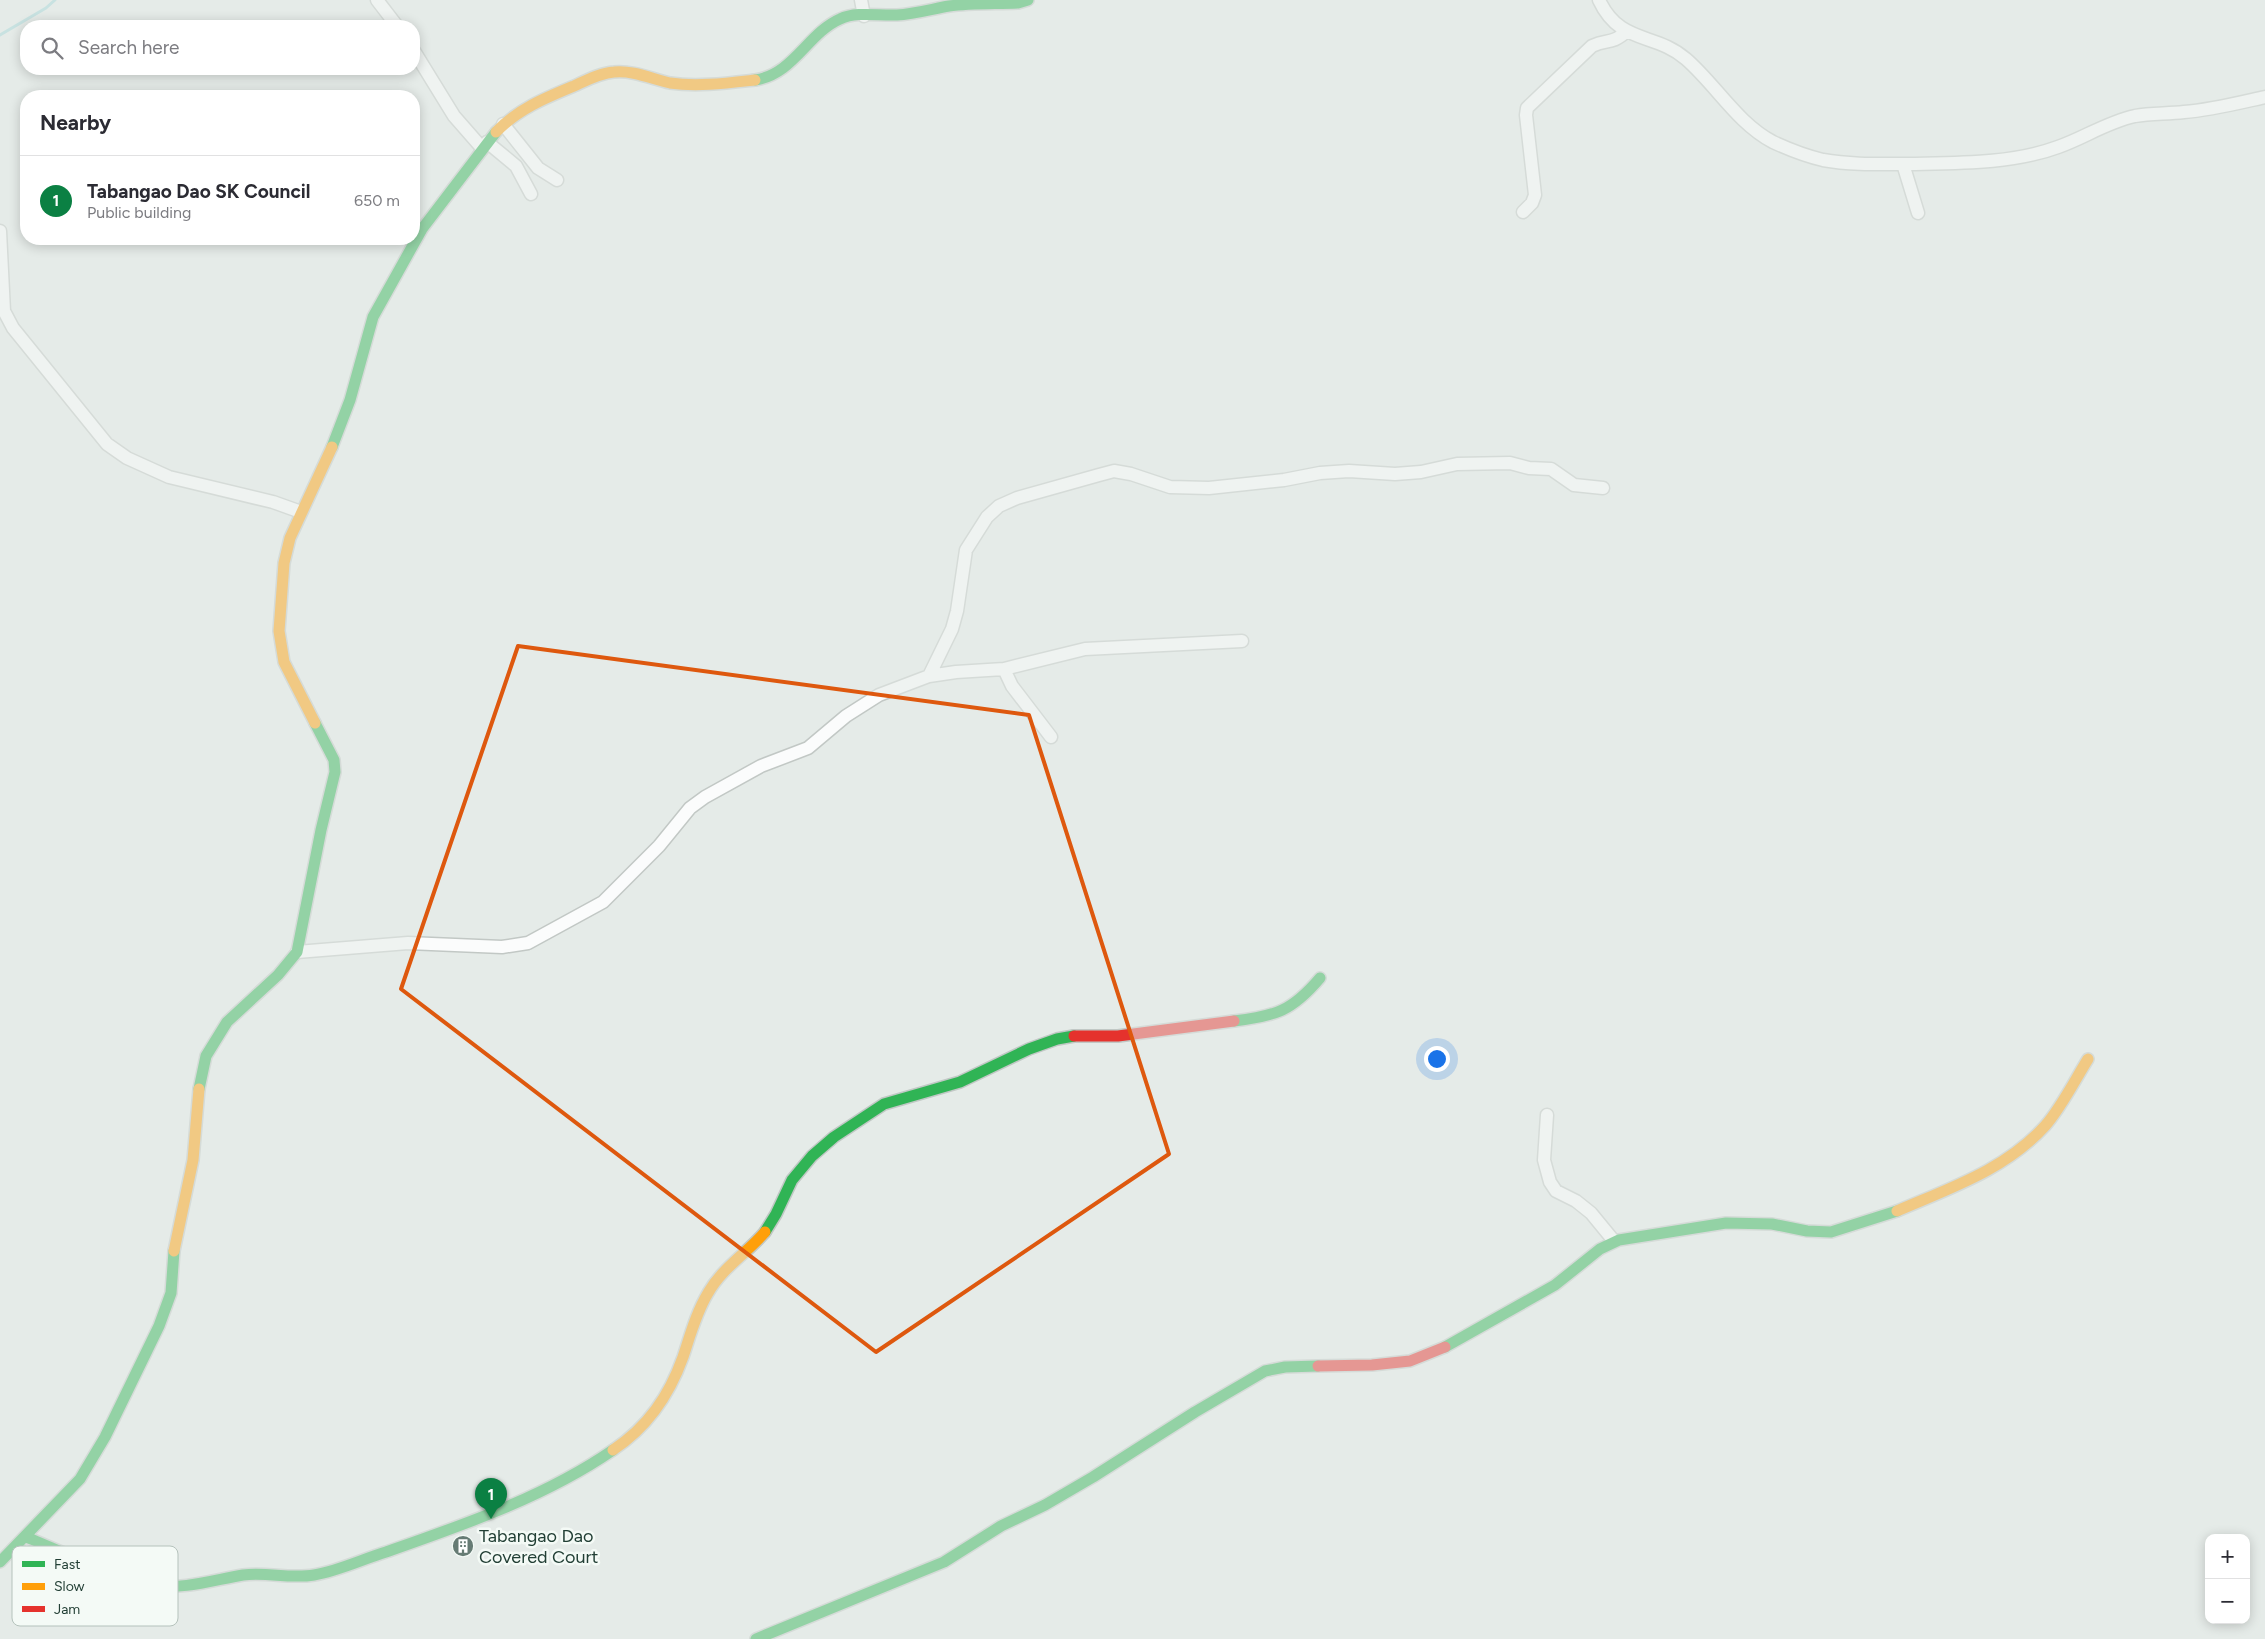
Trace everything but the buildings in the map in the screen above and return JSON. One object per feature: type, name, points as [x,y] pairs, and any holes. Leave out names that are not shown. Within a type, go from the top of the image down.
[{"type":"street","points":[[376,0],[392,20]]},
{"type":"street","points":[[861,0],[864,16]]},
{"type":"street","points":[[420,233],[484,145],[504,124],[530,105],[584,81],[614,72],[625,72],[672,83],[731,83],[762,79],[787,66],[825,29],[839,19],[851,15],[898,15],[951,6],[1018,3],[1028,0]]},
{"type":"street","points":[[1599,0],[1606,16],[1616,25],[1681,54],[1696,67],[1741,118],[1756,131],[1773,142],[1820,159],[1838,162],[1903,164],[2016,158],[2058,148],[2117,120],[2154,113],[2215,108],[2265,97]]},
{"type":"street","points":[[1523,212],[1532,203],[1535,195],[1526,115],[1527,108],[1592,46],[1599,42],[1616,41],[1627,31]]},
{"type":"street","points":[[420,62],[454,116],[484,145],[516,166],[531,194]]},
{"type":"street","points":[[504,124],[538,168],[557,180]]},
{"type":"street","points":[[1903,164],[1918,212]]},
{"type":"street","points":[[0,231],[4,311],[12,328],[107,444],[127,458],[169,477],[273,502],[301,512]]},
{"type":"street","points":[[17,1546],[80,1479],[105,1437],[159,1326],[171,1293],[175,1243],[193,1160],[200,1078],[206,1056],[226,1022],[278,975],[297,952],[321,830],[335,772],[334,760],[284,662],[279,631],[284,563],[290,538],[332,448],[350,400],[373,317],[413,245]]},
{"type":"street","points":[[929,676],[952,629],[957,611],[966,550],[986,517],[999,506],[1017,498],[1099,475],[1114,472],[1131,474],[1170,487],[1209,488],[1284,480],[1320,473],[1349,471],[1395,474],[1421,472],[1457,464],[1510,463],[1529,468],[1551,470],[1574,485],[1603,488]]},
{"type":"street","points":[[297,952],[408,943],[502,947],[528,942],[603,902],[660,846],[690,808],[705,797],[761,766],[808,748],[846,716],[878,695],[929,676],[1004,669],[1085,649],[1242,641]]},
{"type":"street","points":[[1004,669],[1012,686],[1051,737]]},
{"type":"street","points":[[178,1586],[270,1574],[296,1577],[316,1575],[437,1535],[487,1516],[597,1462],[630,1437],[651,1417],[668,1393],[708,1292],[737,1257],[770,1226],[791,1182],[816,1151],[884,1104],[895,1099],[931,1092],[962,1081],[1039,1044],[1073,1036],[1116,1036],[1268,1016],[1290,1008],[1304,997],[1320,978]]},
{"type":"street","points":[[756,1639],[944,1562],[1001,1526],[1045,1505],[1093,1477],[1195,1412],[1265,1371],[1285,1367],[1372,1365],[1410,1361],[1445,1347],[1555,1285],[1600,1249],[1614,1241],[1726,1222],[1772,1224],[1807,1231],[1831,1232],[1890,1214],[1993,1169],[2021,1150],[2046,1124],[2088,1059]]},
{"type":"street","points":[[1547,1115],[1544,1160],[1550,1182],[1556,1191],[1576,1201],[1591,1213],[1614,1241]]},
{"type":"street","points":[[26,1537],[48,1546]]},
{"type":"street","points":[[0,1562],[12,1550]]},
{"type":"highlighted area","points":[[518,646],[1029,715],[1169,1154],[876,1352],[401,989]]},
{"type":"waterway","points":[[26,20],[46,8],[55,0]]},
{"type":"waterway","points":[[0,35],[20,23]]},
{"type":"traffic: fast","points":[[755,80],[768,77],[780,70],[829,25],[853,15],[916,13],[949,6],[1018,3],[1028,0]]},
{"type":"traffic: fast","points":[[420,233],[496,132]]},
{"type":"traffic: fast","points":[[332,447],[350,400],[373,317],[413,245]]},
{"type":"traffic: fast","points":[[199,1089],[206,1056],[227,1022],[278,975],[297,952],[321,830],[335,772],[334,760],[315,723]]},
{"type":"traffic: fast","points":[[1234,1021],[1261,1017],[1282,1010],[1301,998],[1320,978]]},
{"type":"traffic: fast","points":[[765,1232],[792,1180],[812,1156],[834,1137],[884,1104],[960,1082],[1029,1049],[1057,1039],[1074,1036]]},
{"type":"traffic: fast","points":[[1445,1347],[1555,1285],[1600,1249],[1619,1240],[1726,1223],[1772,1224],[1807,1231],[1831,1232],[1897,1211]]},
{"type":"traffic: fast","points":[[15,1546],[80,1479],[105,1437],[159,1326],[171,1293],[174,1251]]},
{"type":"traffic: fast","points":[[756,1639],[944,1562],[1001,1526],[1045,1505],[1093,1477],[1195,1412],[1265,1371],[1285,1367],[1318,1366]]},
{"type":"traffic: fast","points":[[178,1586],[252,1574],[305,1576],[332,1571],[444,1531],[532,1496],[587,1467],[613,1450]]},
{"type":"traffic: fast","points":[[26,1537],[47,1546]]},
{"type":"traffic: fast","points":[[0,1562],[12,1550]]},
{"type":"traffic: slow","points":[[496,132],[513,117],[532,105],[599,75],[628,72],[670,83],[691,85],[755,80]]},
{"type":"traffic: slow","points":[[315,723],[284,662],[279,631],[284,563],[290,538],[332,447]]},
{"type":"traffic: slow","points":[[1897,1211],[1957,1186],[2012,1155],[2045,1126],[2057,1111],[2088,1059]]},
{"type":"traffic: slow","points":[[174,1251],[193,1160],[199,1089]]},
{"type":"traffic: slow","points":[[613,1450],[637,1431],[656,1410],[671,1385],[700,1308],[708,1293],[727,1268],[765,1232]]},
{"type":"traffic: jam","points":[[1074,1036],[1118,1036],[1234,1021]]},
{"type":"traffic: jam","points":[[1318,1366],[1372,1365],[1410,1361],[1445,1347]]},
{"type":"place","name":"Tabangao Dao SK Council","points":[[491,1519]]},
{"type":"place","name":"Tabangao Dao Covered Court","points":[[463,1546]]}]
